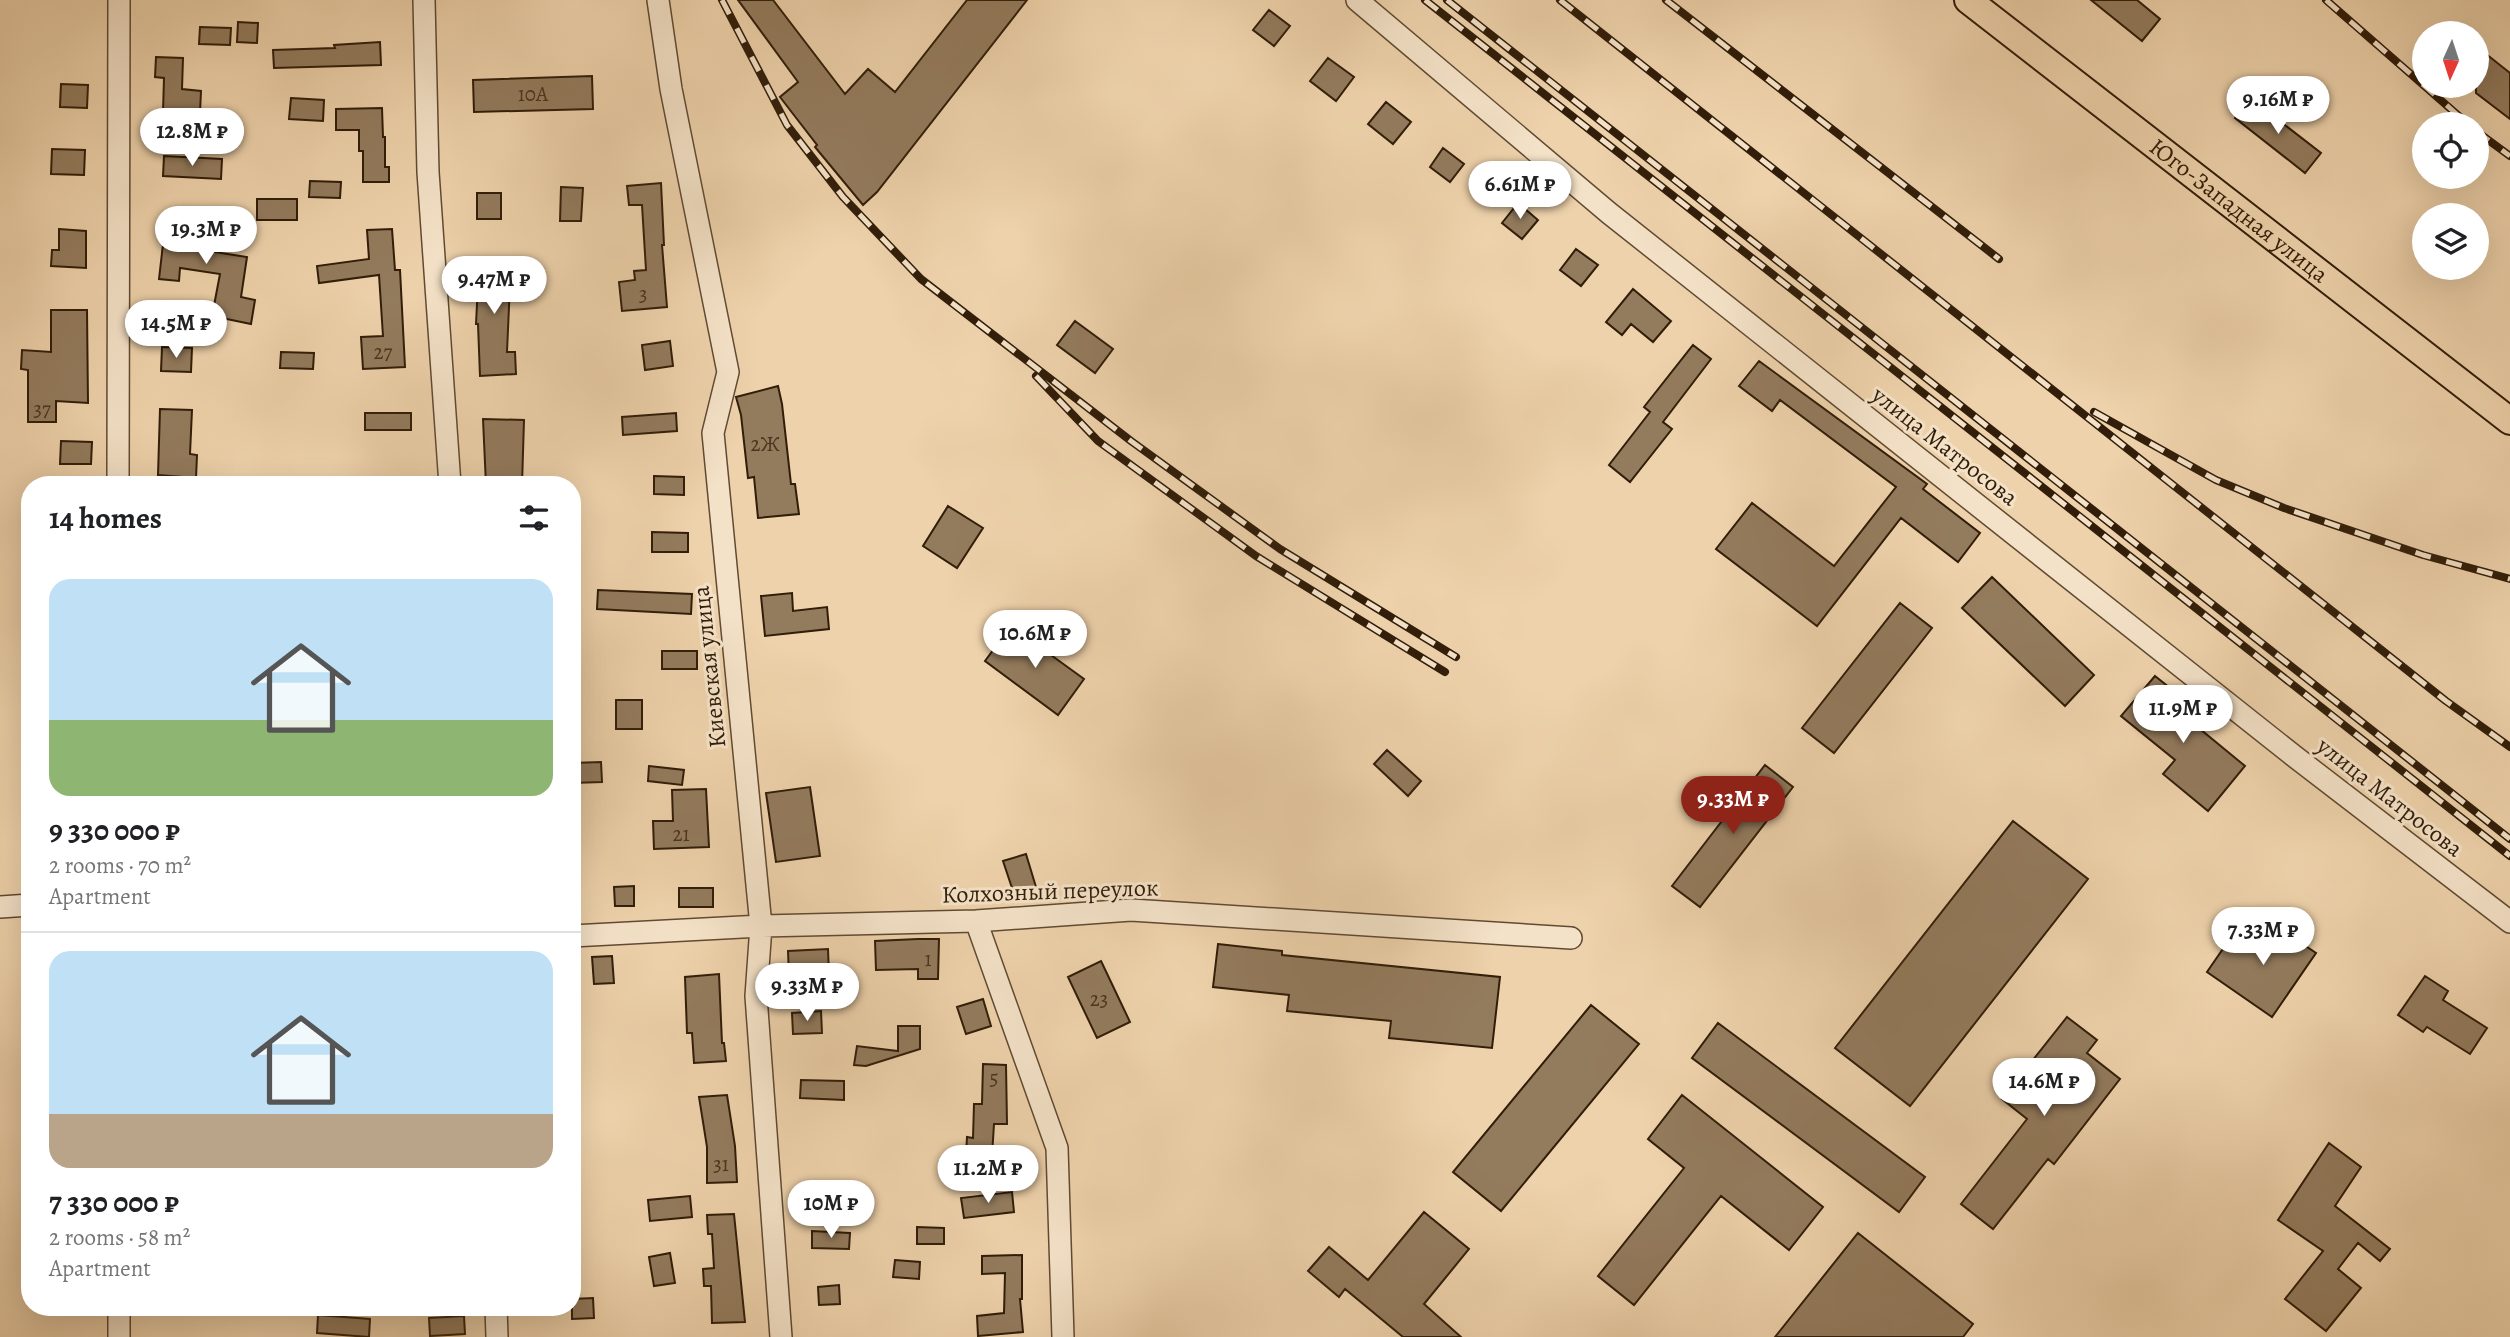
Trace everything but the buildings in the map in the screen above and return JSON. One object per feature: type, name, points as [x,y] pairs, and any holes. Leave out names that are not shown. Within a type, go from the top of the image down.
[{"type":"main road","name":"Юго-Западная улица","points":[[1968,0],[2510,421]]},
{"type":"street","points":[[118,476],[119,0]]},
{"type":"street","points":[[424,0],[428,172],[449,476]]},
{"type":"street","name":"Киевская улица","points":[[658,0],[671,89],[728,372],[713,433],[761,926],[756,996],[780,1337]]},
{"type":"street","name":"улица Матросова","points":[[1357,0],[1609,213],[2294,756],[2510,922]]},
{"type":"street","points":[[0,907],[21,906]]},
{"type":"street","name":"Колхозный переулок","points":[[581,936],[761,926],[976,920],[1131,910],[1570,938]]},
{"type":"street","points":[[976,920],[1057,1148],[1063,1337]]},
{"type":"street","points":[[119,1316],[119,1337]]},
{"type":"street","points":[[496,1316],[497,1337]]},
{"type":"railway","points":[[722,0],[787,125],[843,197],[921,279],[1131,441],[1280,549],[1456,657]]},
{"type":"railway","points":[[1425,0],[2510,856]]},
{"type":"railway","points":[[1447,0],[2510,839]]},
{"type":"railway","points":[[1560,0],[2446,701],[2510,747]]},
{"type":"railway","points":[[1666,0],[1999,259]]},
{"type":"railway","points":[[2326,0],[2454,112]]},
{"type":"railway","points":[[2489,141],[2510,156]]},
{"type":"railway","points":[[1036,376],[1098,441],[1256,556],[1445,672]]},
{"type":"railway","points":[[2094,412],[2216,480],[2284,508],[2423,555],[2510,579]]}]
